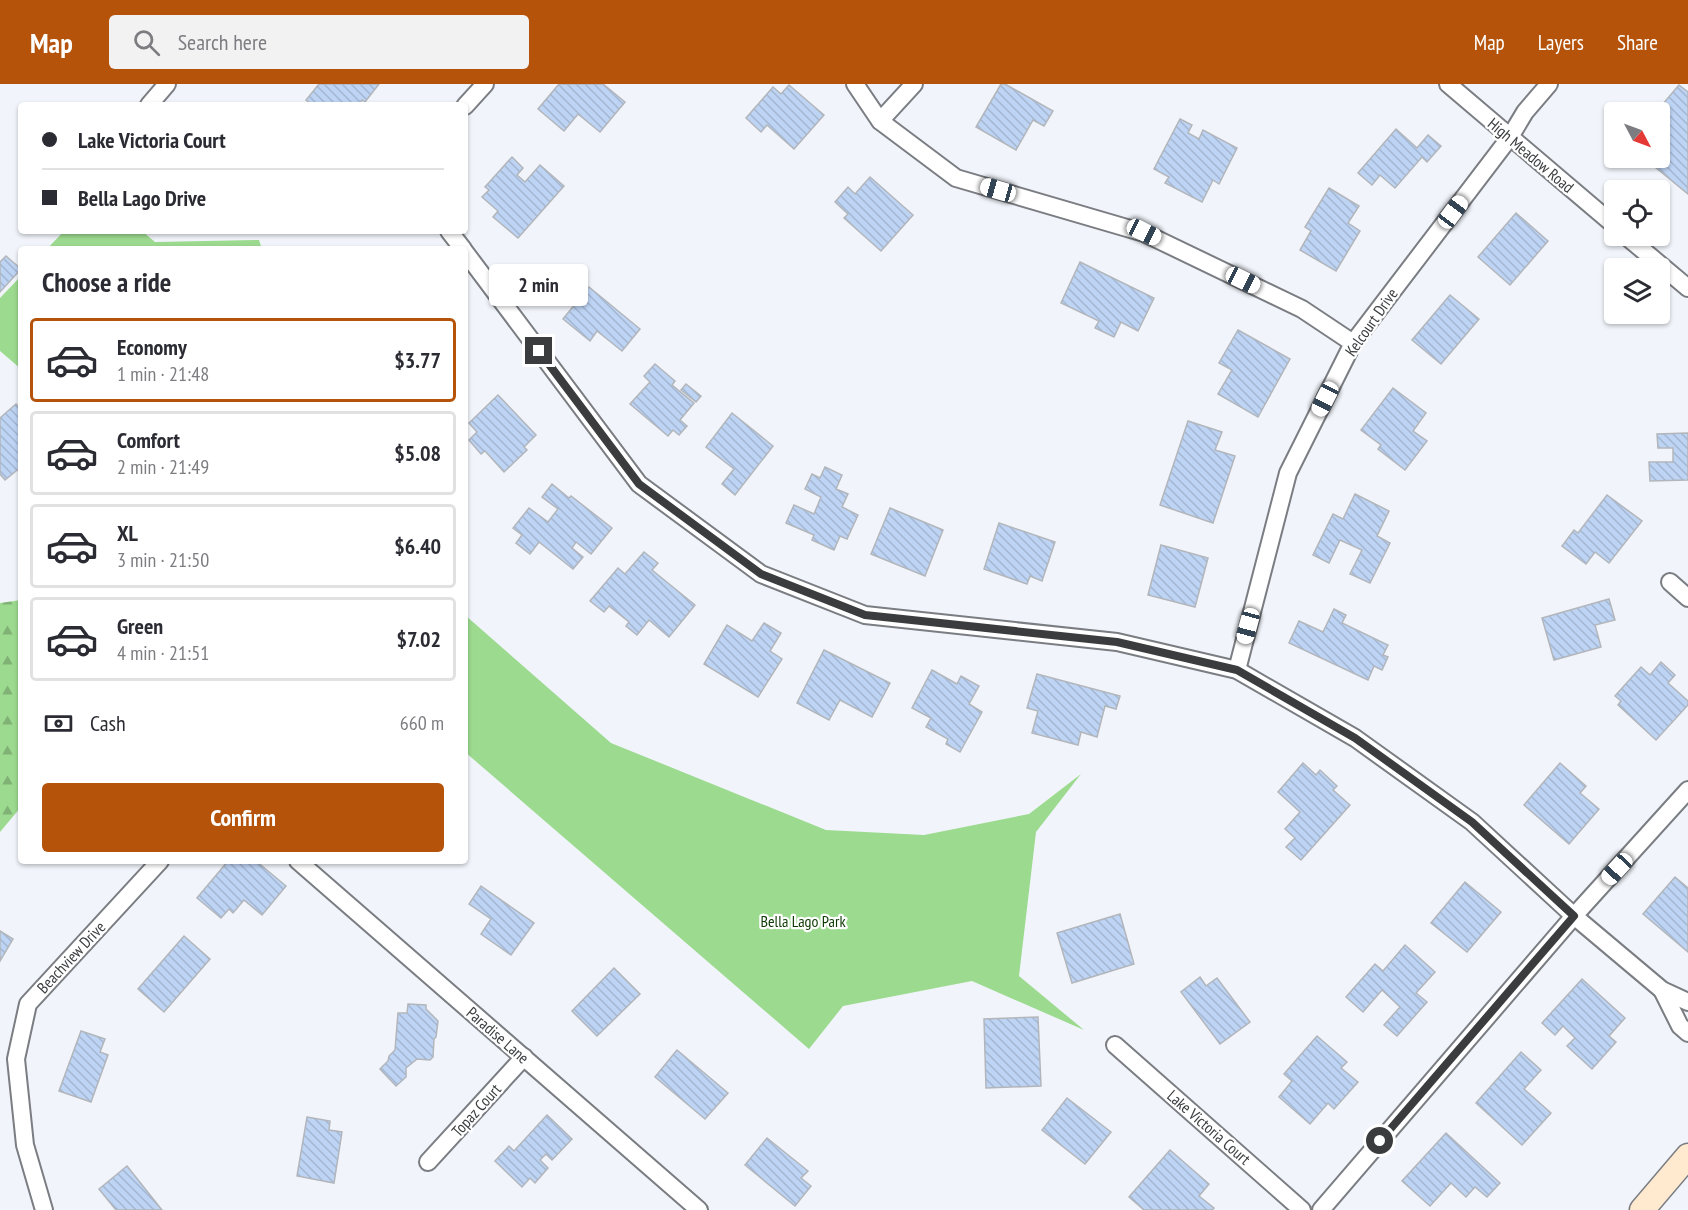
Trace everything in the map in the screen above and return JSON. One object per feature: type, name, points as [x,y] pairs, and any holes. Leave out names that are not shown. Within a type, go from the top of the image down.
[{"type":"street","points":[[152,102],[167,84]]},
{"type":"street","points":[[468,103],[485,84]]},
{"type":"street","points":[[855,84],[880,121],[956,178],[1144,232],[1302,309],[1353,343]]},
{"type":"street","points":[[880,121],[914,84]]},
{"type":"street","name":"High Meadow Road","points":[[1448,84],[1604,217]]},
{"type":"street","name":"Kelcourt Drive","points":[[1237,670],[1288,473],[1353,343],[1549,84]]},
{"type":"street","points":[[1638,246],[1688,288]]},
{"type":"street","points":[[468,256],[639,484],[761,574],[865,615],[1117,642],[1237,670],[1355,738],[1472,822],[1574,916],[1662,990],[1688,1002]]},
{"type":"street","points":[[1670,582],[1688,598]]},
{"type":"street","points":[[1321,1210],[1574,916],[1688,790]]},
{"type":"street","name":"Beachview Drive","points":[[44,1210],[25,1145],[16,1059],[28,1004],[157,864]]},
{"type":"street","name":"Paradise Lane","points":[[301,864],[699,1210]]},
{"type":"street","points":[[1662,990],[1680,1026],[1688,1033]]},
{"type":"street","name":"Lake Victoria Court","points":[[1115,1045],[1302,1210]]},
{"type":"street","name":"Topaz Court","points":[[428,1162],[524,1057]]},
{"type":"street","points":[[1642,1210],[1688,1156]]},
{"type":"green space","points":[[61,234],[146,234],[155,242],[259,240],[261,246],[50,246]]},
{"type":"green space","points":[[18,279],[18,366],[0,351],[0,298]]},
{"type":"green space","points":[[18,600],[18,811],[0,832],[0,603]]},
{"type":"green space","name":"Bella Lago Park","points":[[468,618],[611,743],[826,830],[924,835],[1029,814],[1081,774],[1036,832],[1019,976],[1084,1030],[972,981],[843,1006],[809,1049],[468,755]]},
{"type":"building","points":[[319,84],[379,84],[365,102],[362,100],[360,102],[309,102],[306,100]]},
{"type":"building","points":[[559,84],[603,84],[625,102],[600,132],[578,114],[564,131],[538,109]]},
{"type":"building","points":[[1001,84],[1005,84],[1053,111],[1044,126],[1033,120],[1016,150],[976,127]]},
{"type":"building","points":[[789,85],[824,115],[794,149],[767,125],[761,132],[746,118],[773,87],[781,94]]},
{"type":"building","points":[[1679,85],[1688,92],[1688,194],[1656,168],[1670,168],[1670,102],[1665,102]]},
{"type":"building","points":[[1180,119],[1192,125],[1188,133],[1199,139],[1203,130],[1237,148],[1219,184],[1213,180],[1202,202],[1165,183],[1169,177],[1154,169]]},
{"type":"building","points":[[1396,129],[1417,148],[1428,135],[1441,146],[1427,162],[1422,157],[1395,188],[1380,175],[1372,185],[1358,173]]},
{"type":"building","points":[[512,157],[523,168],[517,175],[525,182],[540,165],[564,186],[518,238],[493,217],[498,211],[482,197],[489,190],[485,187]]},
{"type":"building","points":[[870,177],[913,215],[881,251],[844,218],[848,214],[835,202],[848,187],[855,194]]},
{"type":"building","points":[[1329,188],[1359,206],[1348,223],[1360,231],[1336,271],[1300,250],[1311,231],[1305,227]]},
{"type":"building","points":[[1516,213],[1548,241],[1510,285],[1478,257]]},
{"type":"building","points":[[6,256],[18,266],[18,272],[0,292],[0,262]]},
{"type":"building","points":[[1080,262],[1154,298],[1138,331],[1121,322],[1114,337],[1095,328],[1099,321],[1061,303]]},
{"type":"building","points":[[589,287],[640,329],[622,351],[597,331],[590,341],[563,319]]},
{"type":"building","points":[[1450,295],[1479,319],[1441,364],[1412,340]]},
{"type":"building","points":[[1238,330],[1290,359],[1258,417],[1218,394],[1232,370],[1219,363]]},
{"type":"building","points":[[655,364],[675,381],[672,385],[694,403],[680,420],[687,426],[679,435],[673,430],[668,436],[630,404],[650,382],[644,376]]},
{"type":"building","points":[[686,384],[701,396],[696,402],[681,390]]},
{"type":"building","points":[[1393,388],[1426,413],[1413,431],[1427,441],[1405,470],[1378,449],[1381,445],[1361,430]]},
{"type":"building","points":[[498,395],[536,435],[524,447],[527,450],[504,472],[485,451],[481,454],[469,440],[477,432],[469,423]]},
{"type":"building","points":[[16,404],[18,406],[18,469],[5,480],[0,474],[0,418]]},
{"type":"building","points":[[732,413],[773,446],[735,495],[722,484],[734,469],[706,447]]},
{"type":"building","points":[[1188,421],[1222,432],[1215,450],[1235,456],[1213,523],[1160,505]]},
{"type":"building","points":[[1688,433],[1688,480],[1650,481],[1649,462],[1673,462],[1673,448],[1658,448],[1657,434]]},
{"type":"building","points":[[825,467],[842,475],[836,489],[848,494],[842,507],[858,515],[847,539],[840,536],[834,550],[812,540],[814,535],[786,523],[794,505],[814,514],[821,497],[805,489],[812,474],[820,478]]},
{"type":"building","points":[[552,484],[612,528],[591,554],[576,542],[572,548],[583,557],[573,569],[539,542],[530,554],[516,543],[522,535],[513,528],[529,508],[548,522],[558,509],[542,497]]},
{"type":"building","points":[[1355,494],[1389,511],[1377,536],[1390,543],[1370,583],[1350,574],[1362,550],[1340,540],[1329,563],[1313,555],[1333,514],[1343,519]]},
{"type":"building","points":[[1607,495],[1642,521],[1609,563],[1595,552],[1586,564],[1562,546],[1574,530],[1578,533]]},
{"type":"building","points":[[890,508],[943,530],[925,576],[871,554]]},
{"type":"building","points":[[999,523],[1055,542],[1042,581],[1030,576],[1027,584],[984,569]]},
{"type":"building","points":[[1161,545],[1208,558],[1195,607],[1148,595]]},
{"type":"building","points":[[644,552],[658,563],[652,570],[695,605],[669,637],[649,620],[637,635],[626,626],[629,622],[609,606],[604,612],[590,601],[618,568],[625,574]]},
{"type":"building","points":[[1609,599],[1615,620],[1595,625],[1601,647],[1554,660],[1542,618]]},
{"type":"building","points":[[1334,609],[1346,615],[1342,623],[1388,645],[1383,655],[1388,657],[1382,670],[1374,666],[1368,680],[1289,643],[1299,621],[1323,632]]},
{"type":"building","points":[[764,623],[781,633],[770,651],[782,659],[758,697],[704,664],[727,625],[752,641]]},
{"type":"building","points":[[824,650],[890,683],[872,717],[840,700],[829,720],[797,703]]},
{"type":"building","points":[[1661,662],[1675,675],[1668,683],[1688,701],[1688,705],[1656,740],[1618,705],[1621,701],[1615,696],[1641,667],[1650,675]]},
{"type":"building","points":[[932,670],[957,684],[961,676],[979,686],[969,704],[982,712],[960,752],[946,744],[948,739],[926,727],[931,718],[912,708]]},
{"type":"building","points":[[1037,674],[1120,696],[1116,709],[1105,706],[1097,737],[1081,732],[1078,745],[1032,733],[1038,711],[1027,708]]},
{"type":"building","points":[[1303,763],[1316,775],[1320,770],[1337,786],[1333,790],[1350,805],[1301,860],[1286,847],[1295,838],[1285,829],[1300,812],[1278,792]]},
{"type":"building","points":[[1560,763],[1586,786],[1580,793],[1599,809],[1569,844],[1524,805]]},
{"type":"building","points":[[225,864],[260,864],[286,886],[262,915],[244,900],[233,913],[229,909],[221,918],[197,898]]},
{"type":"building","points":[[1675,877],[1688,888],[1688,952],[1643,914]]},
{"type":"building","points":[[1465,882],[1501,912],[1467,952],[1431,923]]},
{"type":"building","points":[[481,886],[534,923],[511,955],[481,934],[491,919],[469,904]]},
{"type":"building","points":[[1120,914],[1134,964],[1072,983],[1057,933]]},
{"type":"building","points":[[0,931],[13,939],[0,961]]},
{"type":"building","points":[[184,936],[210,959],[164,1012],[138,989]]},
{"type":"building","points":[[1405,945],[1435,972],[1416,993],[1427,1002],[1397,1036],[1384,1025],[1400,1007],[1382,990],[1363,1012],[1346,997],[1375,964],[1383,971]]},
{"type":"building","points":[[614,968],[640,994],[597,1036],[572,1011]]},
{"type":"building","points":[[1200,977],[1206,986],[1217,978],[1250,1022],[1220,1044],[1181,992]]},
{"type":"building","points":[[1582,979],[1625,1018],[1609,1036],[1616,1042],[1592,1069],[1567,1046],[1575,1038],[1563,1026],[1555,1035],[1542,1023]]},
{"type":"building","points":[[408,1004],[426,1005],[426,1009],[438,1021],[436,1037],[433,1057],[430,1060],[417,1059],[406,1068],[406,1077],[396,1086],[380,1069],[395,1050],[398,1013],[407,1013]]},
{"type":"building","points":[[1038,1017],[1041,1086],[986,1088],[984,1019]]},
{"type":"building","points":[[81,1031],[105,1039],[100,1052],[108,1055],[91,1102],[59,1091]]},
{"type":"building","points":[[1317,1036],[1347,1062],[1341,1068],[1358,1082],[1334,1109],[1328,1103],[1310,1124],[1279,1097],[1292,1081],[1284,1074]]},
{"type":"building","points":[[677,1050],[728,1093],[705,1119],[655,1077]]},
{"type":"building","points":[[1521,1052],[1541,1070],[1524,1089],[1551,1113],[1522,1145],[1476,1103]]},
{"type":"building","points":[[1067,1098],[1111,1132],[1085,1164],[1042,1130]]},
{"type":"building","points":[[547,1115],[572,1139],[552,1160],[546,1154],[540,1160],[548,1168],[535,1183],[530,1178],[522,1187],[495,1161],[509,1146],[514,1151]]},
{"type":"building","points":[[307,1117],[330,1121],[329,1130],[342,1132],[334,1183],[297,1176]]},
{"type":"building","points":[[1446,1133],[1500,1183],[1487,1197],[1475,1187],[1466,1197],[1451,1183],[1430,1206],[1402,1181]]},
{"type":"building","points":[[767,1138],[808,1171],[801,1178],[811,1186],[795,1206],[745,1165]]},
{"type":"building","points":[[1170,1150],[1209,1184],[1199,1196],[1214,1208],[1212,1210],[1144,1210],[1129,1197]]},
{"type":"building","points":[[127,1166],[162,1210],[116,1210],[99,1189]]},
{"type":"route","points":[[539,351],[639,484],[761,574],[865,615],[1117,642],[1237,670],[1355,738],[1472,822],[1574,916],[1380,1141]]}]
